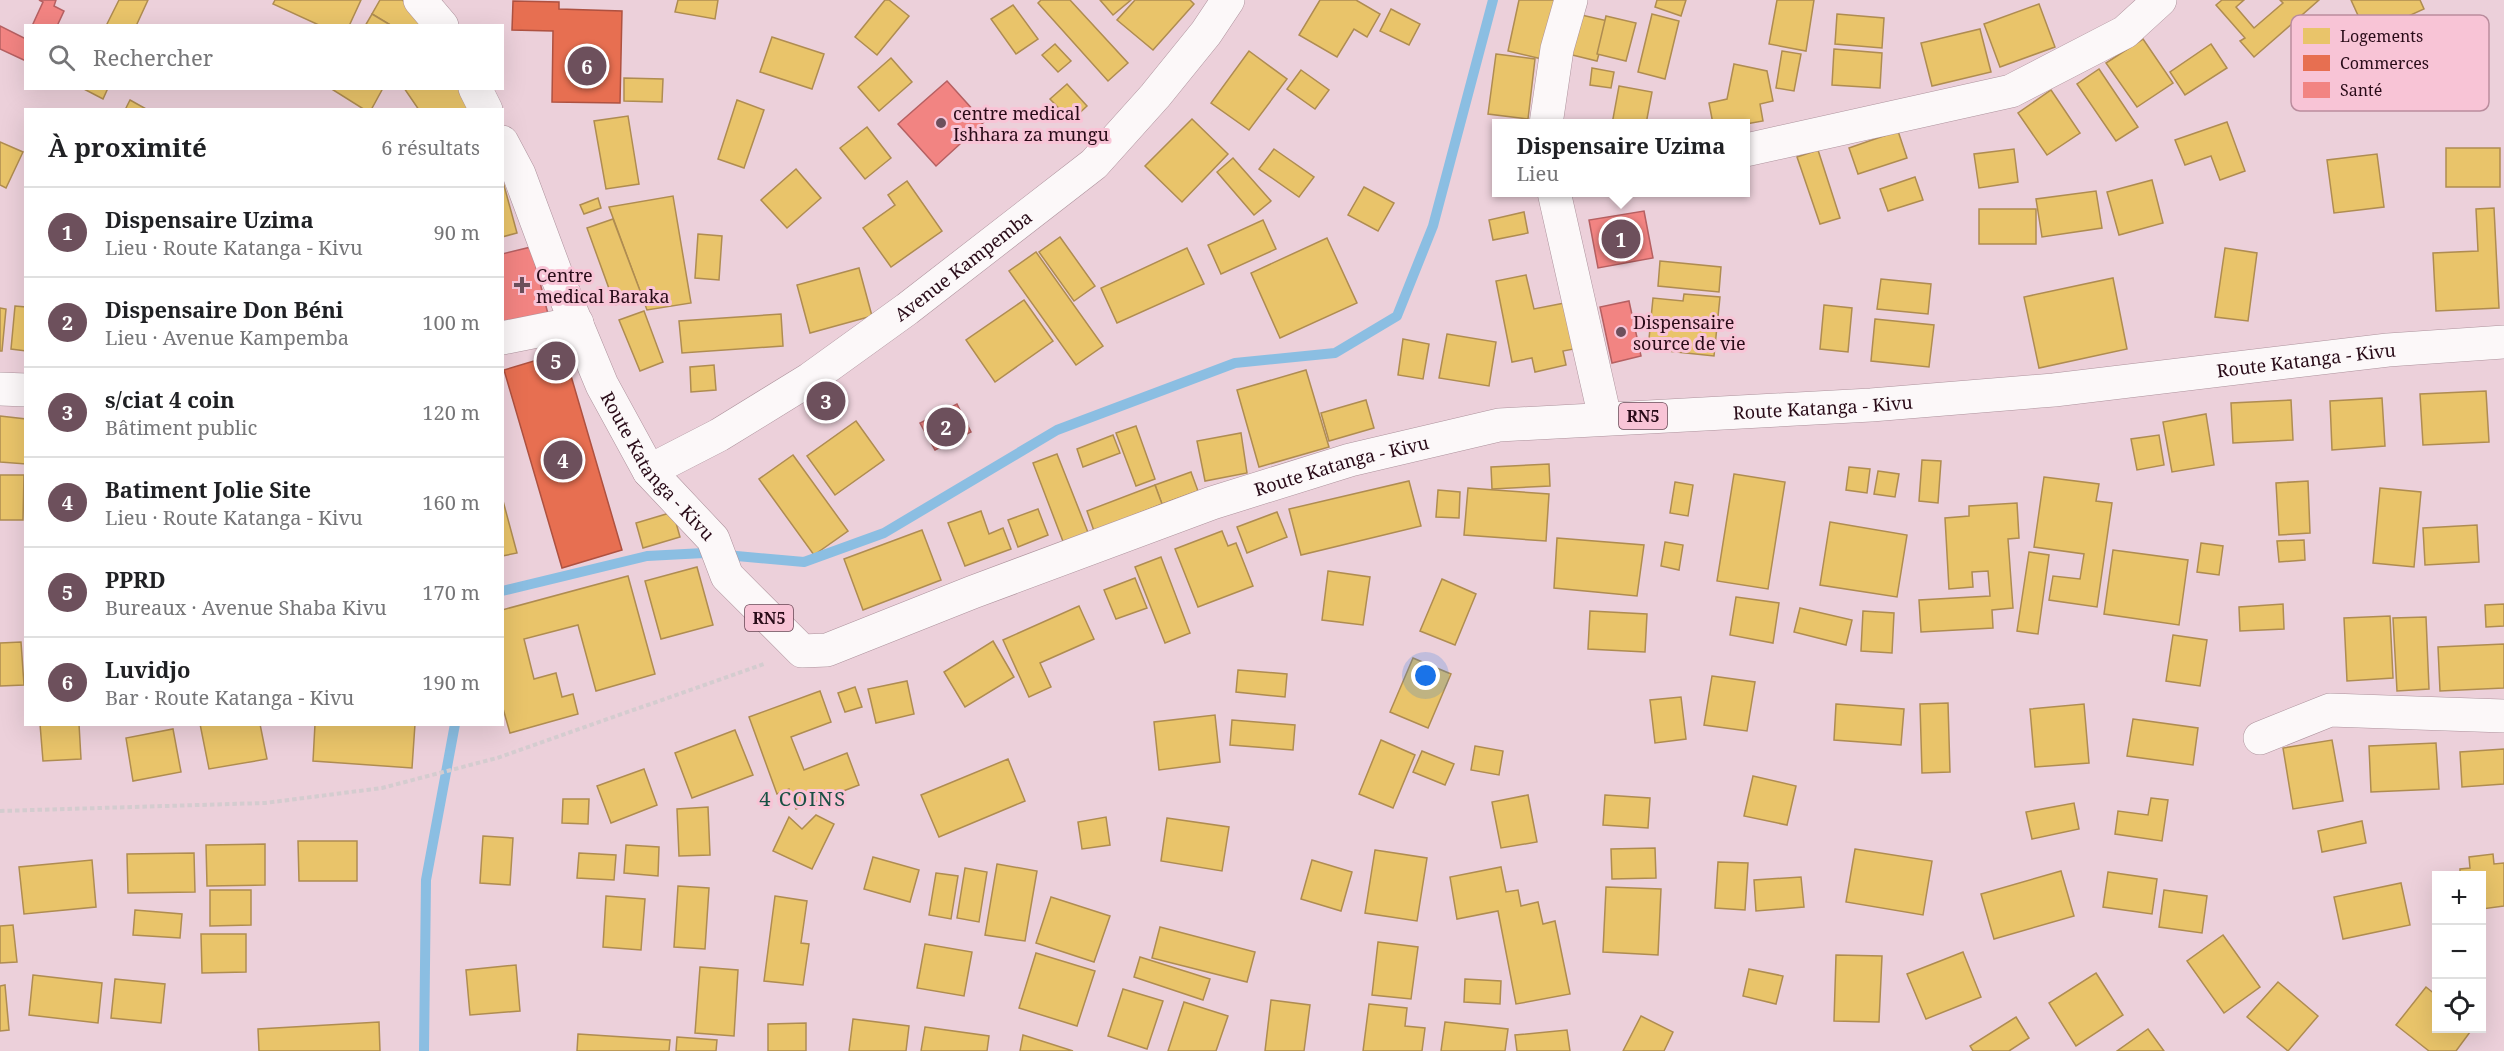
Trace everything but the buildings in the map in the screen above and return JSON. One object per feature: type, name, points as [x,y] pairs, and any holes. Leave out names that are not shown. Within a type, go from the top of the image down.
[{"type":"main road","name":"Avenue Kampemba","points":[[649,471],[719,435],[810,379],[907,309],[1086,170],[1155,96],[1206,33],[1228,0]]},
{"type":"main road","points":[[1547,119],[1557,49],[1571,0]]},
{"type":"main road","points":[[1750,149],[2011,91],[2125,32],[2160,0]]},
{"type":"main road","points":[[476,90],[485,108]]},
{"type":"main road","name":"Route Katanga - Kivu","points":[[504,146],[519,174],[602,385],[649,471],[713,539],[727,576],[802,651],[826,650],[1212,502],[1350,460],[1499,425],[1871,405],[2054,390],[2388,350],[2504,342]]},
{"type":"main road","points":[[1555,197],[1605,418]]},
{"type":"main road","points":[[504,338],[577,323]]},
{"type":"main road","points":[[0,389],[24,390]]},
{"type":"main road","points":[[2260,738],[2330,711],[2504,716]]},
{"type":"path","points":[[0,811],[265,803],[382,788],[497,758],[802,651]]},
{"type":"waterway","points":[[504,591],[647,556],[704,553],[804,562],[884,533],[1057,430],[1235,363],[1335,353],[1397,316],[1433,226],[1493,0]]},
{"type":"waterway","points":[[424,1051],[426,880],[455,726]]},
{"type":"place","name":"Luvidjo","points":[[587,66]]},
{"type":"place","name":"centre medical Ishhara za mungu","points":[[941,123]]},
{"type":"place","name":"Dispensaire Uzima","points":[[1621,239]]},
{"type":"place","name":"Centre medical Baraka","points":[[522,285]]},
{"type":"place","name":"Dispensaire source de vie","points":[[1621,332]]},
{"type":"place","name":"PPRD","points":[[556,361]]},
{"type":"place","name":"s/ciat 4 coin","points":[[826,401]]},
{"type":"place","name":"Dispensaire Don Béni","points":[[946,427]]},
{"type":"place","name":"Batiment Jolie Site","points":[[563,460]]},
{"type":"district","name":"4 COINS","points":[[803,798]]}]
